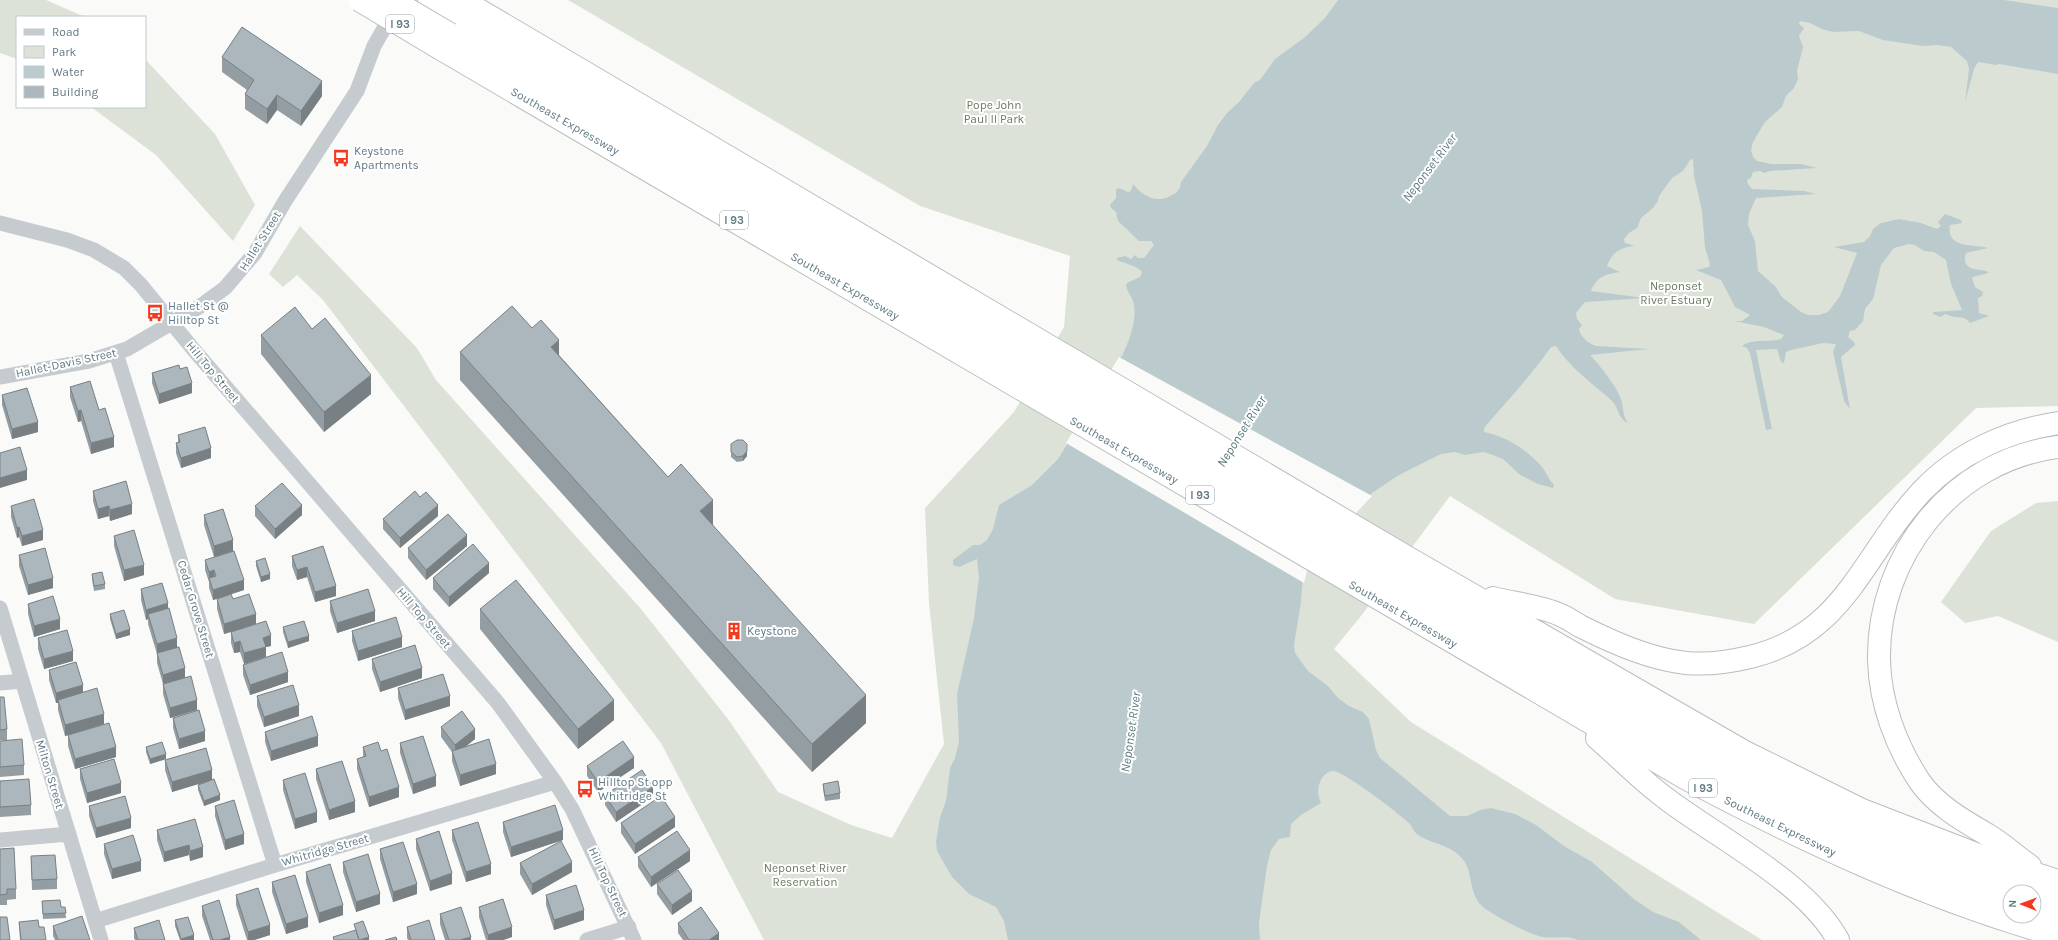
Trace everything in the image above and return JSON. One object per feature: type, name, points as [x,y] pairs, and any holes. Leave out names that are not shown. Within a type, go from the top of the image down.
[{"type":"highway","name":"Southeast Expressway","points":[[359,0],[456,21],[1039,369],[1390,576],[1470,593],[1686,719],[1801,781],[1862,810],[1921,834],[2051,880]]},
{"type":"highway","name":"I 93","points":[[392,0],[456,21]]},
{"type":"highway","name":"I 93","points":[[429,0],[456,21]]},
{"type":"highway","name":"Southeast Expressway","points":[[456,21],[1039,369],[1390,576],[1561,706],[1685,778],[1802,838],[1863,867],[1926,892],[2056,930]]},
{"type":"highway","points":[[1470,593],[1558,613],[1606,639],[1660,658],[1687,663],[1712,663],[1759,655],[1800,638],[1834,608],[1906,510],[1923,491],[1945,471],[1966,456],[2006,436],[2037,427],[2058,423]]},
{"type":"highway","points":[[2051,880],[1989,836],[1949,811],[1921,784],[1910,766],[1886,706],[1879,660],[1883,614],[1888,594],[1905,552],[1917,533],[1948,497],[1988,468],[2031,452],[2058,447]]},
{"type":"highway","name":"I 93","points":[[1390,576],[1794,796],[1856,825],[1915,850],[2058,899]]},
{"type":"highway","name":"I 93","points":[[1390,576],[1693,764],[1752,795],[1870,852],[2002,901]]},
{"type":"highway","points":[[1561,706],[1667,800],[1780,878],[1802,896],[1820,914],[1838,940]]},
{"type":"highway","name":"I 93","points":[[2042,918],[2056,930]]},
{"type":"street","name":"Hallet Street","points":[[172,323],[217,295],[232,282],[249,261],[285,201],[357,91],[374,46],[401,0]]},
{"type":"street","points":[[0,223],[74,242],[105,255],[132,276],[172,323]]},
{"type":"street","name":"Hallet-Davis Street","points":[[0,377],[89,361],[116,353],[138,344],[172,323]]},
{"type":"street","name":"Hill Top Street","points":[[172,323],[498,703],[555,782],[584,832],[632,934]]},
{"type":"street","name":"Cedar Grove Street","points":[[116,353],[275,865]]},
{"type":"street","name":"Milton Street","points":[[0,608],[101,940]]},
{"type":"street","points":[[0,683],[22,681]]},
{"type":"street","name":"Whitridge Street","points":[[95,921],[275,865],[555,782]]},
{"type":"street","points":[[0,840],[69,834]]},
{"type":"street","points":[[587,940],[632,934]]},
{"type":"green space","points":[[0,0],[46,0],[83,16],[16,16],[16,59],[0,53]]},
{"type":"green space","name":"Neponset River Estuary","points":[[568,0],[2058,0],[2058,406],[1976,408],[1754,624],[1615,599],[1450,496],[1361,616],[1334,649],[1411,722],[1762,940],[764,940],[661,743],[323,300],[297,275],[283,287],[269,274],[300,226],[417,348],[436,380],[641,609],[728,719],[778,792],[851,825],[892,838],[944,744],[929,603],[925,508],[1014,412],[1064,327],[1070,256],[920,206]]},
{"type":"green space","points":[[146,60],[215,134],[255,205],[233,241],[156,155],[92,108],[146,108]]},
{"type":"green space","points":[[2058,501],[2058,642],[1998,616],[1965,623],[1941,602],[1991,531],[2036,503]]},
{"type":"water","name":"Neponset River","points":[[1338,0],[2004,0],[2058,8],[2058,74],[1978,62],[1974,69],[1965,102],[1969,69],[1967,61],[1951,47],[1937,45],[1923,46],[1883,40],[1859,31],[1833,32],[1822,29],[1810,23],[1800,21],[1799,24],[1804,28],[1799,36],[1803,47],[1797,71],[1798,79],[1794,88],[1786,96],[1782,107],[1765,122],[1753,142],[1751,150],[1753,157],[1757,161],[1771,164],[1801,164],[1817,168],[1770,171],[1764,173],[1760,171],[1753,172],[1751,178],[1747,180],[1752,189],[1804,191],[1816,194],[1756,198],[1749,214],[1748,225],[1755,241],[1758,271],[1775,286],[1782,297],[1801,312],[1808,315],[1819,315],[1828,312],[1840,296],[1857,253],[1834,247],[1864,242],[1870,236],[1873,229],[1881,223],[1899,219],[1921,223],[1937,229],[1941,226],[1938,222],[1945,214],[1961,220],[1962,223],[1950,225],[1950,233],[1956,242],[1988,248],[1966,253],[1965,259],[1966,264],[1969,267],[1989,272],[1972,278],[1975,287],[1983,292],[1982,296],[1978,298],[1979,313],[1989,316],[1970,323],[1963,318],[1945,314],[1941,317],[1933,314],[1933,312],[1962,310],[1951,284],[1946,260],[1934,252],[1924,251],[1915,245],[1909,244],[1894,248],[1881,265],[1873,299],[1865,309],[1863,321],[1855,330],[1850,331],[1848,337],[1854,342],[1855,345],[1841,357],[1850,409],[1844,401],[1833,352],[1836,344],[1823,343],[1791,350],[1786,352],[1784,363],[1781,362],[1777,349],[1756,350],[1772,429],[1766,430],[1750,353],[1747,348],[1742,346],[1756,341],[1781,339],[1784,335],[1764,327],[1734,321],[1742,321],[1750,315],[1735,307],[1721,280],[1696,270],[1709,267],[1710,264],[1705,248],[1702,211],[1694,176],[1693,159],[1690,160],[1683,171],[1672,178],[1659,196],[1658,201],[1653,208],[1641,218],[1637,228],[1629,233],[1624,239],[1625,243],[1635,246],[1621,249],[1614,254],[1609,261],[1607,266],[1620,272],[1602,277],[1596,282],[1591,291],[1645,298],[1585,302],[1576,313],[1577,319],[1582,325],[1579,329],[1581,335],[1585,340],[1593,345],[1649,349],[1590,355],[1616,388],[1628,423],[1622,419],[1612,401],[1574,368],[1556,346],[1551,347],[1527,378],[1484,428],[1484,432],[1508,440],[1530,455],[1544,469],[1554,485],[1553,488],[1538,484],[1519,474],[1503,459],[1493,455],[1483,452],[1465,455],[1455,452],[1441,454],[1399,475],[1372,493],[1360,505],[1303,573],[1301,602],[1294,645],[1295,653],[1308,671],[1328,686],[1338,698],[1349,706],[1363,712],[1369,719],[1376,750],[1380,758],[1450,816],[1467,816],[1480,810],[1491,808],[1515,814],[1536,825],[1564,846],[1592,862],[1634,899],[1653,912],[1679,922],[1701,940],[1578,940],[1569,938],[1543,937],[1520,928],[1501,919],[1481,905],[1475,895],[1467,866],[1459,855],[1448,848],[1417,834],[1410,824],[1385,803],[1360,785],[1333,771],[1325,775],[1320,782],[1318,793],[1321,803],[1301,815],[1291,824],[1290,837],[1279,839],[1271,850],[1267,866],[1259,923],[1260,940],[1008,940],[1004,921],[996,907],[969,894],[952,877],[937,851],[936,842],[940,817],[946,801],[950,768],[955,758],[959,742],[957,694],[974,618],[979,577],[977,559],[959,567],[953,565],[953,560],[973,545],[980,545],[987,540],[993,529],[999,505],[1032,485],[1058,459],[1123,354],[1131,335],[1135,315],[1133,301],[1126,286],[1127,283],[1140,277],[1142,272],[1134,266],[1117,260],[1117,258],[1125,256],[1131,259],[1135,255],[1138,258],[1144,258],[1154,245],[1151,241],[1139,241],[1118,221],[1116,212],[1110,205],[1116,198],[1116,189],[1119,188],[1128,192],[1131,191],[1133,184],[1145,195],[1158,199],[1163,199],[1177,192],[1180,188],[1181,182],[1207,146],[1218,125],[1227,113],[1239,102],[1254,83],[1260,80],[1275,59],[1304,38],[1325,18]]},
{"type":"pier","points":[[1119,357],[1372,496],[1309,563],[1304,583],[1066,443]]},
{"type":"building","points":[[242,27],[322,81],[301,111],[277,95],[267,109],[245,94],[254,80],[222,57]]},
{"type":"building","name":"Keystone","points":[[512,306],[532,328],[541,320],[559,340],[551,347],[668,477],[681,464],[713,500],[700,511],[866,695],[812,744],[460,352]]},
{"type":"building","points":[[295,307],[312,329],[325,318],[371,375],[324,412],[261,335]]},
{"type":"building","points":[[179,365],[180,369],[187,367],[192,383],[159,394],[152,373]]},
{"type":"building","points":[[90,381],[99,410],[105,408],[114,437],[91,443],[81,410],[78,411],[70,387]]},
{"type":"building","points":[[27,388],[38,422],[12,429],[2,395]]},
{"type":"building","points":[[205,427],[211,448],[181,458],[176,443],[180,442],[178,435]]},
{"type":"building","points":[[737,440],[743,440],[747,444],[747,451],[743,456],[737,457],[731,452],[731,444]]},
{"type":"building","points":[[20,447],[27,470],[0,478],[0,453]]},
{"type":"building","points":[[126,481],[132,504],[110,510],[109,506],[98,509],[93,491]]},
{"type":"building","points":[[282,483],[302,505],[275,529],[255,506]]},
{"type":"building","points":[[415,491],[420,497],[426,492],[438,505],[400,538],[383,519]]},
{"type":"building","points":[[34,499],[43,530],[22,536],[19,527],[17,528],[11,506]]},
{"type":"building","points":[[223,509],[233,540],[214,546],[204,515]]},
{"type":"building","points":[[448,514],[467,535],[426,570],[408,548]]},
{"type":"building","points":[[134,530],[144,565],[124,570],[114,536]]},
{"type":"building","points":[[473,544],[489,563],[449,597],[433,578]]},
{"type":"building","points":[[323,546],[336,586],[315,592],[307,567],[297,570],[292,556]]},
{"type":"building","points":[[45,548],[53,578],[28,585],[19,555]]},
{"type":"building","points":[[234,551],[244,580],[213,590],[209,578],[216,576],[214,570],[209,572],[205,560]]},
{"type":"building","points":[[265,558],[270,574],[261,577],[256,561]]},
{"type":"building","points":[[102,572],[105,584],[94,586],[92,574]]},
{"type":"building","points":[[516,580],[614,700],[578,729],[480,609]]},
{"type":"building","points":[[162,583],[168,603],[146,610],[141,589]]},
{"type":"building","points":[[368,589],[375,611],[337,623],[330,601]]},
{"type":"building","points":[[231,594],[233,599],[249,594],[256,614],[224,624],[217,599]]},
{"type":"building","points":[[53,596],[60,619],[34,626],[28,604]]},
{"type":"building","points":[[169,608],[177,638],[157,644],[148,614]]},
{"type":"building","points":[[124,610],[130,629],[116,634],[110,614]]},
{"type":"building","points":[[396,617],[402,637],[358,651],[352,631]]},
{"type":"building","points":[[266,621],[271,635],[263,638],[266,647],[244,653],[240,641],[234,643],[231,632]]},
{"type":"building","points":[[304,621],[309,636],[288,642],[283,627]]},
{"type":"building","points":[[67,630],[73,651],[44,659],[38,638]]},
{"type":"building","points":[[415,645],[422,668],[380,682],[372,659]]},
{"type":"building","points":[[179,647],[185,668],[163,675],[157,653]]},
{"type":"building","points":[[282,652],[288,672],[250,685],[243,665]]},
{"type":"building","points":[[76,662],[83,685],[56,693],[49,670]]},
{"type":"building","points":[[443,674],[450,696],[405,710],[398,688]]},
{"type":"building","points":[[191,676],[197,700],[170,708],[163,684]]},
{"type":"building","points":[[293,685],[299,705],[264,717],[257,696]]},
{"type":"building","points":[[97,688],[104,714],[65,725],[58,700]]},
{"type":"building","points":[[0,697],[4,697],[7,729],[0,730]]},
{"type":"building","points":[[199,710],[205,731],[179,739],[173,718]]},
{"type":"building","points":[[462,711],[475,729],[455,745],[441,727]]},
{"type":"building","points":[[312,716],[318,736],[271,751],[265,732]]},
{"type":"building","points":[[109,723],[116,747],[75,759],[68,735]]},
{"type":"building","points":[[423,736],[436,776],[413,784],[400,743]]},
{"type":"building","points":[[22,739],[24,765],[0,767],[0,741]]},
{"type":"building","points":[[489,739],[496,764],[460,775],[452,751]]},
{"type":"building","points":[[623,741],[634,757],[598,782],[587,766]]},
{"type":"building","points":[[162,742],[166,754],[150,759],[146,747]]},
{"type":"building","points":[[378,742],[381,751],[387,749],[399,787],[369,797],[357,759],[366,756],[363,747]]},
{"type":"building","points":[[206,748],[212,770],[172,782],[165,760]]},
{"type":"building","points":[[114,759],[121,783],[87,793],[80,769]]},
{"type":"building","points":[[342,761],[355,801],[329,810],[316,769]]},
{"type":"building","points":[[642,770],[653,787],[616,812],[605,795]]},
{"type":"building","points":[[305,773],[317,812],[295,819],[283,780]]},
{"type":"building","points":[[29,779],[31,805],[0,807],[0,781]]},
{"type":"building","points":[[214,779],[220,795],[204,801],[198,785]]},
{"type":"building","points":[[838,781],[840,793],[825,796],[823,784]]},
{"type":"building","points":[[125,796],[131,818],[96,828],[89,806]]},
{"type":"building","points":[[661,796],[675,817],[635,844],[621,823]]},
{"type":"building","points":[[234,800],[244,834],[225,840],[215,806]]},
{"type":"building","points":[[555,805],[563,830],[511,847],[503,822]]},
{"type":"building","points":[[195,819],[203,847],[190,851],[189,845],[164,852],[157,830]]},
{"type":"building","points":[[478,822],[491,864],[466,872],[452,830]]},
{"type":"building","points":[[439,831],[452,873],[430,881],[416,839]]},
{"type":"building","points":[[677,831],[690,850],[651,877],[638,857]]},
{"type":"building","points":[[133,835],[141,861],[112,869],[104,844]]},
{"type":"building","points":[[561,841],[572,862],[532,884],[520,863]]},
{"type":"building","points":[[403,842],[417,884],[393,892],[380,849]]},
{"type":"building","points":[[14,848],[16,889],[7,889],[7,894],[0,895],[0,849]]},
{"type":"building","points":[[368,854],[380,894],[356,902],[343,862]]},
{"type":"building","points":[[55,855],[57,879],[32,880],[31,856]]},
{"type":"building","points":[[330,864],[343,905],[319,913],[306,872]]},
{"type":"building","points":[[678,870],[692,891],[672,905],[657,884]]},
{"type":"building","points":[[295,875],[308,917],[286,924],[272,882]]},
{"type":"building","points":[[576,885],[584,910],[554,920],[546,895]]},
{"type":"building","points":[[258,888],[270,925],[248,932],[236,895]]},
{"type":"building","points":[[503,899],[512,927],[488,935],[479,907]]},
{"type":"building","points":[[60,900],[61,907],[65,907],[66,913],[43,914],[42,901]]},
{"type":"building","points":[[219,900],[230,937],[220,940],[213,940],[202,906]]},
{"type":"building","points":[[461,907],[471,937],[460,940],[449,940],[440,914]]},
{"type":"building","points":[[701,907],[719,933],[709,940],[689,940],[678,923]]},
{"type":"building","points":[[82,916],[90,940],[58,940],[53,926]]},
{"type":"building","points":[[0,917],[7,917],[10,940],[0,940]]},
{"type":"building","points":[[188,917],[194,935],[181,939],[175,920]]},
{"type":"building","points":[[38,920],[39,927],[44,927],[46,940],[21,940],[19,922]]},
{"type":"building","points":[[159,920],[165,940],[138,940],[134,928]]},
{"type":"building","points":[[429,920],[435,940],[411,940],[407,927]]},
{"type":"building","points":[[363,921],[369,937],[359,940],[354,924]]},
{"type":"building","points":[[356,930],[359,940],[334,940],[333,937]]},
{"type":"building","points":[[396,937],[397,940],[385,940]]},
{"type":"place","name":"Keystone Apartments","points":[[341,158]]},
{"type":"place","name":"Hallet St @ Hilltop St","points":[[155,313]]},
{"type":"place","name":"Keystone","points":[[734,631]]},
{"type":"place","name":"Hilltop St opp Whitridge St","points":[[585,789]]},
{"type":"park label","name":"Pope John Paul II Park","points":[[994,112]]},
{"type":"park label","name":"Neponset River Reservation","points":[[805,875]]}]
